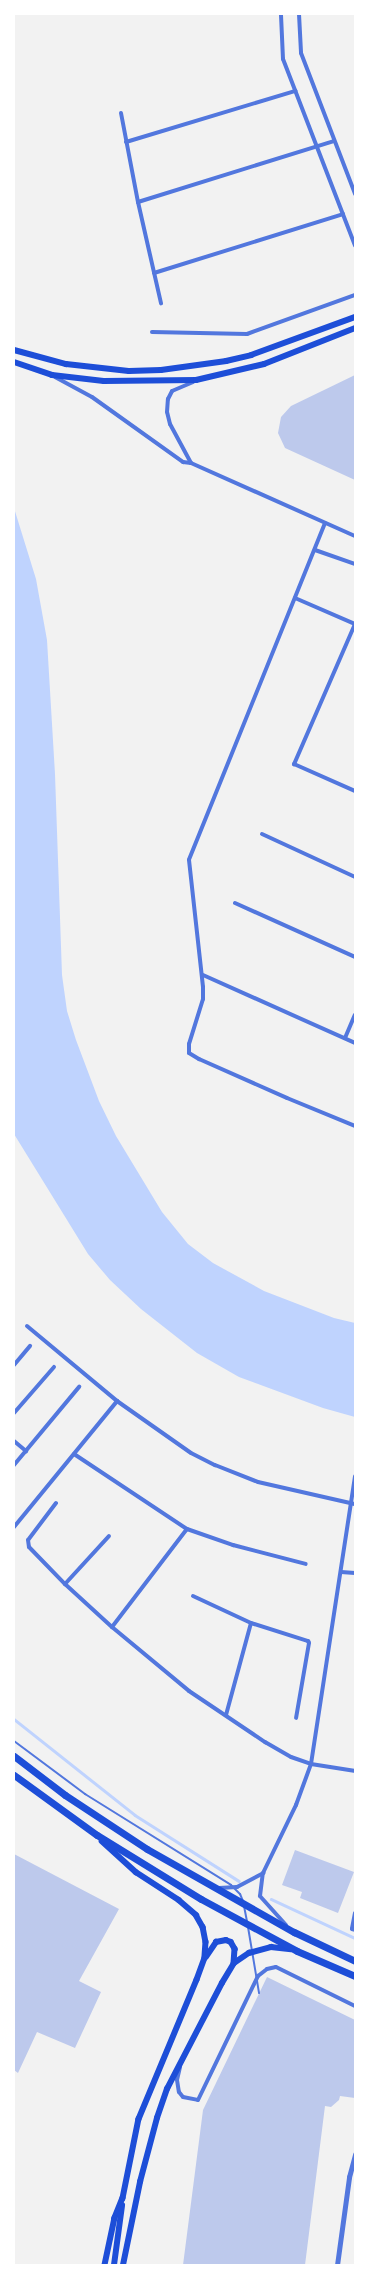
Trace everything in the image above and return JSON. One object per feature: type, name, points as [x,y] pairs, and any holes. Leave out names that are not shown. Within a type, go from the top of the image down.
[{"type":"highway","points":[[14,1756],[65,1795],[147,1849],[294,1932],[355,1961]]},
{"type":"highway","points":[[14,1775],[97,1835],[201,1899],[297,1951],[355,1976]]},
{"type":"main road","points":[[14,350],[66,364],[128,371],[161,370],[226,361],[251,355],[355,317]]},
{"type":"main road","points":[[14,362],[52,375],[104,381],[196,380],[264,364],[355,328]]},
{"type":"main road","points":[[97,1835],[136,1872],[179,1900],[196,1915],[204,1927],[206,1937],[205,1958]]},
{"type":"main road","points":[[114,2265],[123,2198],[139,2119],[205,1958],[216,1942],[226,1940],[231,1942],[235,1949],[234,1963],[167,2089],[157,2118],[140,2182],[123,2265]]},
{"type":"main road","points":[[234,1963],[249,1952],[263,1948],[284,1948],[297,1951]]},
{"type":"main road","points":[[105,2265],[115,2218],[123,2198]]},
{"type":"street","points":[[299,14],[301,53],[355,194]]},
{"type":"street","points":[[281,15],[283,59],[355,246]]},
{"type":"street","points":[[126,142],[295,91]]},
{"type":"street","points":[[121,113],[138,202],[161,303]]},
{"type":"street","points":[[138,202],[334,141]]},
{"type":"street","points":[[154,273],[343,214]]},
{"type":"street","points":[[152,332],[247,334],[355,295]]},
{"type":"street","points":[[52,375],[92,397],[183,462],[190,463],[355,536]]},
{"type":"street","points":[[190,463],[170,424],[168,400],[172,390],[196,380]]},
{"type":"street","points":[[325,523],[189,860],[191,892],[203,975],[203,999],[189,1044],[189,1053],[199,1059],[355,1126]]},
{"type":"street","points":[[315,550],[355,564]]},
{"type":"street","points":[[295,598],[355,624],[294,764],[355,791]]},
{"type":"street","points":[[262,834],[355,877]]},
{"type":"street","points":[[235,903],[355,957]]},
{"type":"street","points":[[203,975],[355,1043]]},
{"type":"street","points":[[345,1038],[355,1015]]},
{"type":"street","points":[[27,1326],[117,1401],[168,1438],[215,1465],[258,1482],[353,1504]]},
{"type":"street","points":[[14,1365],[30,1346]]},
{"type":"street","points":[[14,1413],[54,1367]]},
{"type":"street","points":[[14,1465],[79,1387]]},
{"type":"street","points":[[15,1524],[117,1401]]},
{"type":"street","points":[[14,1441],[26,1450]]},
{"type":"street","points":[[74,1454],[187,1529],[233,1546],[306,1564]]},
{"type":"street","points":[[294,1932],[269,1908],[260,1896],[263,1872],[296,1805],[311,1764],[353,1504],[355,1476]]},
{"type":"street","points":[[56,1503],[28,1540],[28,1544],[33,1552],[65,1584],[112,1627],[189,1691],[266,1742],[292,1757],[311,1764],[355,1771]]},
{"type":"street","points":[[112,1627],[187,1529]]},
{"type":"street","points":[[65,1584],[109,1536]]},
{"type":"street","points":[[341,1572],[355,1574]]},
{"type":"street","points":[[193,1596],[251,1623],[309,1643],[296,1718]]},
{"type":"street","points":[[226,1715],[251,1623]]},
{"type":"street","points":[[216,1889],[237,1887],[263,1872]]},
{"type":"street","points":[[355,1913],[352,1929],[355,1930]]},
{"type":"street","points":[[183,2057],[176,2087],[183,2097],[198,2100],[258,1976],[267,1969],[276,1967],[355,2006]]},
{"type":"street","points":[[337,2265],[355,2154]]},
{"type":"lane","points":[[14,1741],[107,1807],[231,1885],[240,1894],[243,1899],[259,1993]]},
{"type":"water","points":[[14,508],[36,579],[47,640],[55,774],[62,975],[67,1011],[76,1040],[99,1101],[116,1136],[162,1212],[188,1244],[213,1263],[264,1291],[334,1318],[355,1323],[355,1417],[323,1408],[239,1377],[197,1353],[141,1309],[110,1280],[88,1254],[14,1134]]},
{"type":"building","points":[[355,375],[355,480],[285,448],[278,433],[281,417],[291,406]]},
{"type":"building","points":[[295,1850],[354,1872],[338,1913],[300,1898],[302,1892],[282,1885]]},
{"type":"building","points":[[14,1854],[119,1909],[79,1981],[101,1992],[75,2048],[37,2032],[18,2073],[14,2070]]},
{"type":"building","points":[[267,1977],[355,2020],[355,2098],[340,2096],[339,2100],[331,2107],[325,2106],[305,2265],[183,2265],[203,2110]]},
{"type":"waterway","points":[[14,1719],[135,1815],[239,1881]]},
{"type":"waterway","points":[[271,1899],[355,1938]]}]
